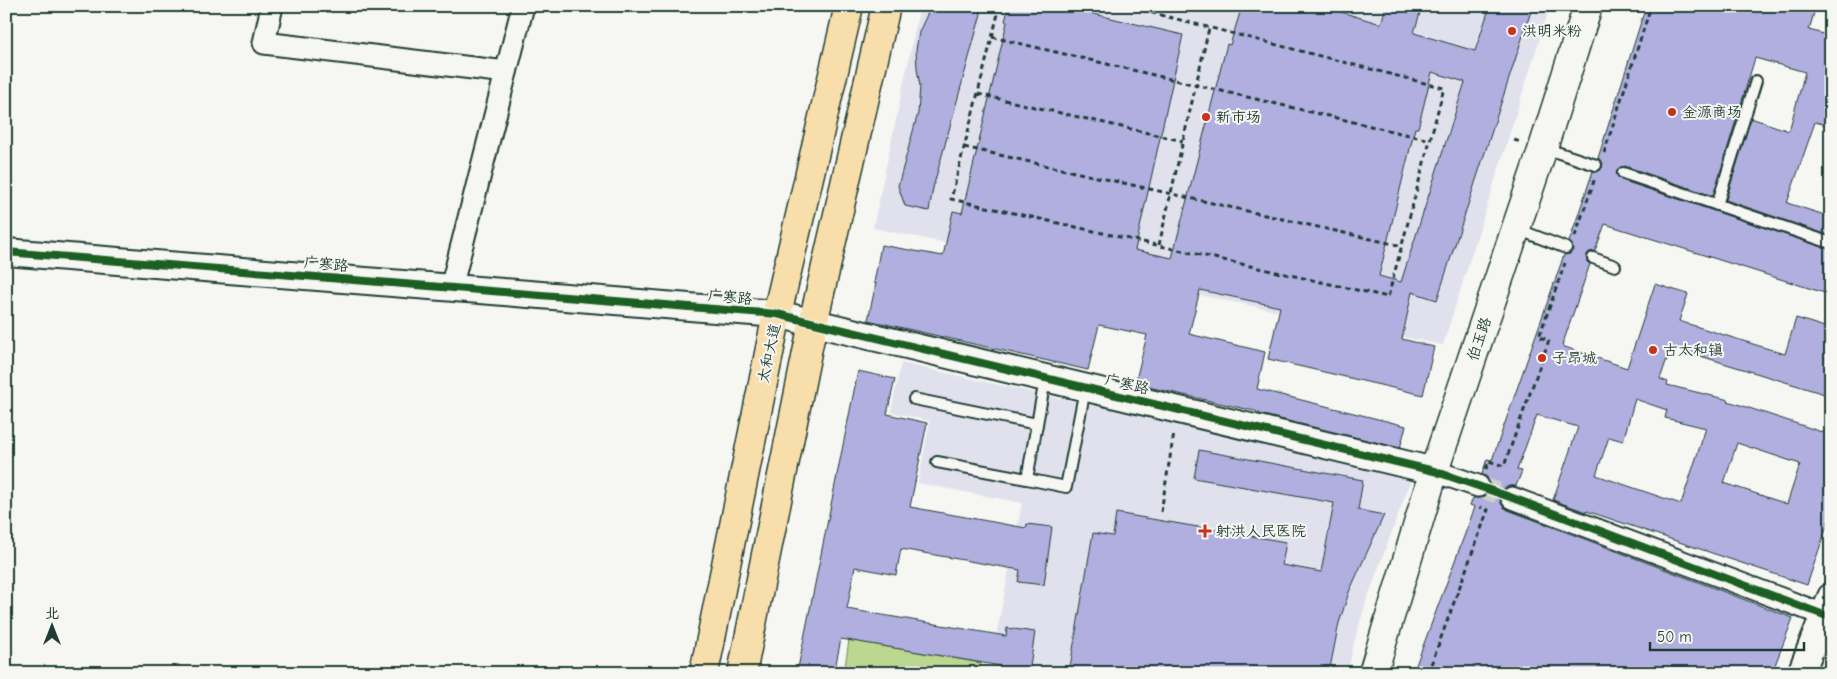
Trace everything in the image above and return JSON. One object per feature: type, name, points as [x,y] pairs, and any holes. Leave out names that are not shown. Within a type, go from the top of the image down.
[{"type":"main road","name":"太和大道","points":[[704,673],[777,314],[849,6]]},
{"type":"main road","points":[[742,673],[813,323],[886,6]]},
{"type":"main road","name":"伯玉路","points":[[1373,673],[1434,471],[1543,148],[1588,6]]},
{"type":"street","points":[[272,6],[264,42],[506,72]]},
{"type":"street","points":[[451,288],[523,6]]},
{"type":"street","name":"广寒路","points":[[6,252],[777,314],[1434,471]]},
{"type":"street","points":[[1434,471],[1479,486]]},
{"type":"street","points":[[1512,498],[1827,606],[1801,673]]},
{"type":"lane","points":[[1716,205],[1756,81]]},
{"type":"lane","points":[[1543,148],[1596,168]]},
{"type":"lane","points":[[1622,173],[1831,243]]},
{"type":"lane","points":[[1516,229],[1567,252]]},
{"type":"lane","points":[[1593,258],[1615,266]]},
{"type":"lane","points":[[1027,479],[1045,379]]},
{"type":"lane","points":[[937,462],[1066,486],[1086,388]]},
{"type":"lane","points":[[914,399],[1037,424]]},
{"type":"path","points":[[1000,6],[951,199],[1388,297],[1444,88],[1126,6]]},
{"type":"path","points":[[1604,153],[1651,6]]},
{"type":"path","points":[[1159,246],[1209,28]]},
{"type":"path","points":[[992,37],[1430,140]]},
{"type":"path","points":[[978,94],[1183,141]]},
{"type":"path","points":[[964,147],[1402,246]]},
{"type":"path","points":[[1574,237],[1596,168]]},
{"type":"path","points":[[1428,673],[1488,510],[1479,486],[1489,461],[1504,466],[1548,340],[1539,337],[1567,252]]},
{"type":"path","points":[[1160,512],[1177,410]]},
{"type":"shaded area","name":"新市场","points":[[920,6],[1550,6],[1443,345],[873,228]]},
{"type":"shaded area","name":"射洪人民医院","points":[[901,363],[1412,477],[1366,602],[1353,646],[1348,673],[989,673],[1022,503],[918,483],[930,421],[891,412]]},
{"type":"green space","points":[[849,640],[981,663],[979,673],[844,673]]},
{"type":"building","points":[[931,6],[979,6],[981,14],[933,188],[929,211],[905,206],[898,186],[918,113],[920,86],[916,50],[919,32]]},
{"type":"building","name":"新市场","points":[[1009,6],[1060,6],[1183,35],[1135,250],[1172,258],[1227,44],[1230,45],[1242,6],[1321,6],[1381,24],[1386,6],[1422,6],[1414,33],[1475,51],[1490,6],[1516,6],[1531,11],[1437,300],[1412,292],[1402,339],[1434,347],[1423,395],[1268,359],[1280,307],[1200,290],[1189,334],[1265,352],[1257,389],[1406,426],[1400,448],[1259,414],[1259,412],[1135,384],[1147,335],[1099,325],[1088,370],[868,320],[876,283],[874,283],[881,245],[943,256],[953,211],[962,213],[1007,22],[1005,21]],"holes":[[[1432,72],[1465,82],[1401,282],[1379,276],[1415,128],[1418,128]]]},
{"type":"building","points":[[1646,6],[1816,6],[1809,30],[1831,36],[1831,126],[1815,122],[1787,203],[1831,217],[1831,236],[1726,200],[1751,118],[1789,131],[1805,72],[1755,58],[1713,196],[1625,166],[1619,168],[1616,174],[1621,180],[1831,250],[1831,295],[1605,224],[1595,251],[1589,252],[1586,256],[1587,262],[1590,264],[1562,346],[1627,368],[1655,284],[1688,294],[1679,321],[1785,354],[1796,318],[1831,329],[1831,396],[1671,347],[1660,379],[1668,382],[1667,385],[1729,400],[1831,435],[1831,514],[1807,585],[1553,500],[1578,427],[1537,415],[1517,470],[1522,471],[1516,486],[1509,486],[1501,493],[1500,500],[1503,506],[1508,510],[1793,618],[1772,673],[1413,673],[1475,507],[1470,505],[1473,498],[1486,496],[1490,490],[1490,483],[1487,477],[1482,474],[1487,459],[1492,460],[1564,255],[1570,254],[1573,250],[1572,244],[1569,242],[1593,171],[1598,172],[1602,168],[1603,163],[1598,158]],"holes":[[[1635,399],[1667,410],[1665,418],[1706,428],[1681,504],[1596,475],[1609,437],[1623,441]],[[1737,443],[1800,464],[1787,504],[1724,483]]]},
{"type":"building","points":[[858,371],[895,379],[887,414],[927,423],[910,507],[1026,528],[1027,524],[1052,527],[1044,585],[1018,582],[1020,570],[901,549],[896,575],[855,567],[847,609],[1006,636],[1007,628],[1035,632],[1029,673],[1000,673],[1001,666],[841,639],[834,673],[797,673]]},
{"type":"building","points":[[1199,450],[1363,480],[1358,510],[1384,515],[1349,592],[1339,623],[1329,673],[1069,673],[1093,533],[1113,536],[1116,513],[1286,542],[1282,565],[1321,572],[1334,503],[1194,478]]},
{"type":"tunnel","points":[[1478,486],[1512,498]]},
{"type":"cycle path","points":[[6,252],[777,314],[1434,471],[1510,497],[1824,615]]},
{"type":"place","name":"洪明米粉","points":[[1512,31]]},
{"type":"place","name":"金源商场","points":[[1672,112]]},
{"type":"place","name":"新市场","points":[[1206,117]]},
{"type":"place","name":"古太和镇","points":[[1653,350]]},
{"type":"place","name":"子昂城","points":[[1542,358]]},
{"type":"place","name":"射洪人民医院","points":[[1205,531]]}]
